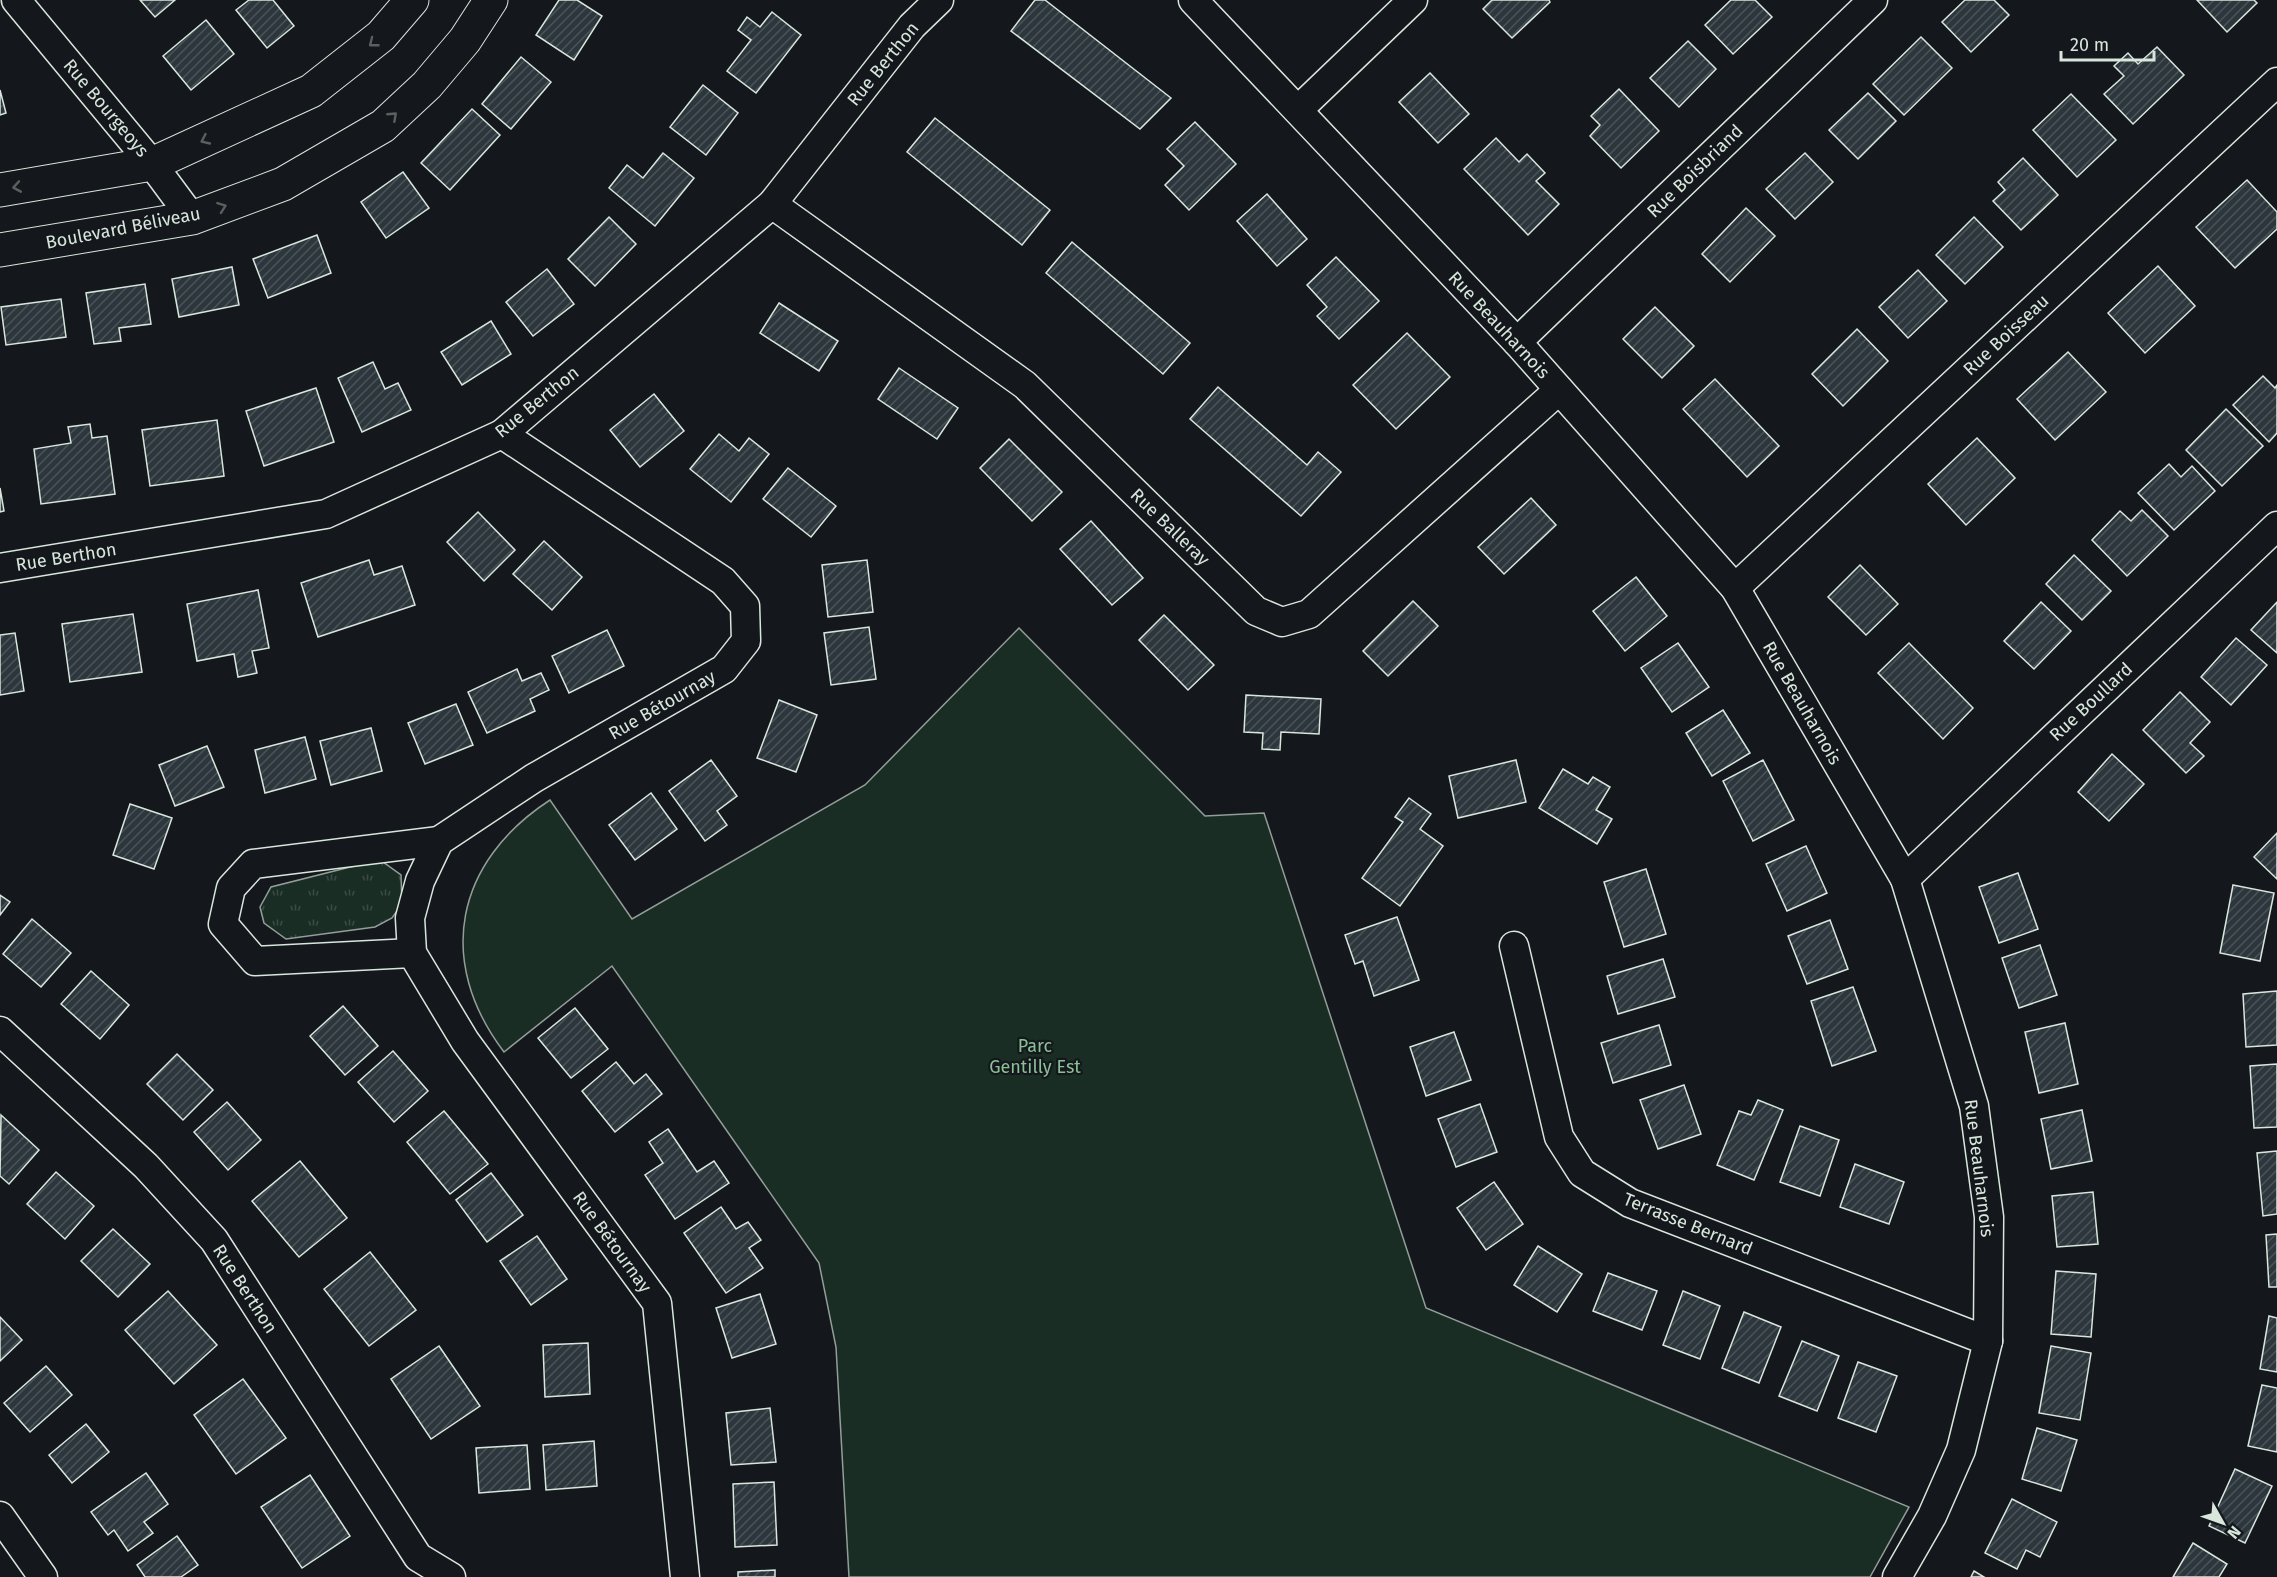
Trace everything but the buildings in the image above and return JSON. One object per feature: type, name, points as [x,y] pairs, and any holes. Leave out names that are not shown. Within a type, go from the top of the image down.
[{"type":"street","name":"Rue Bourgeoys","points":[[16,0],[152,164],[192,218]]},
{"type":"street","points":[[0,189],[152,164],[311,91],[381,36],[412,0]]},
{"type":"street","name":"Boulevard Béliveau","points":[[0,250],[192,218],[283,184],[383,126],[427,85],[465,40],[491,0]]},
{"type":"street","name":"Rue Berthon","points":[[0,568],[326,514],[502,434],[772,204],[912,26],[939,0]]},
{"type":"street","name":"Rue Beauharnois","points":[[1193,0],[1517,342],[1735,588],[1905,879],[1974,1106],[1989,1217],[1988,1341],[1961,1450],[1932,1516],[1897,1577]]},
{"type":"street","points":[[1298,110],[1413,0]]},
{"type":"street","name":"Rue Boisbriand","points":[[1517,342],[1874,0]]},
{"type":"street","name":"Rue Boisseau","points":[[1735,588],[2277,82]]},
{"type":"street","name":"Rue Balleray","points":[[772,204],[1025,385],[1256,611],[1282,622],[1309,614],[1559,390]]},
{"type":"street","name":"Rue Bétournay","points":[[412,953],[255,961],[223,924],[231,888],[253,864],[438,841],[534,778],[724,669],[746,641],[746,606],[723,581],[502,434]]},
{"type":"street","name":"Rue Boullard","points":[[1905,879],[2277,526]]},
{"type":"street","name":"Rue Bétournay","points":[[438,841],[420,881],[410,918],[412,953],[465,1041],[657,1304],[677,1577]]},
{"type":"street","name":"Terrasse Bernard","points":[[1514,946],[1559,1137],[1582,1173],[1630,1203],[1988,1341]]},
{"type":"street","name":"Rue Berthon","points":[[0,1031],[146,1166],[214,1240],[418,1557],[451,1577]]},
{"type":"street","points":[[0,1516],[43,1577]]},
{"type":"green space","name":"Parc Gentilly Est","points":[[1019,628],[1205,816],[1264,813],[1426,1308],[1909,1507],[1870,1577],[849,1577],[836,1347],[819,1263],[612,966],[504,1052],[482,1018],[469,983],[463,949],[466,915],[476,883],[493,853],[518,825],[550,800],[632,919],[865,785]]},
{"type":"green space","points":[[370,862],[383,862],[401,875],[402,904],[392,918],[375,927],[286,939],[264,923],[260,907],[271,887]]}]
